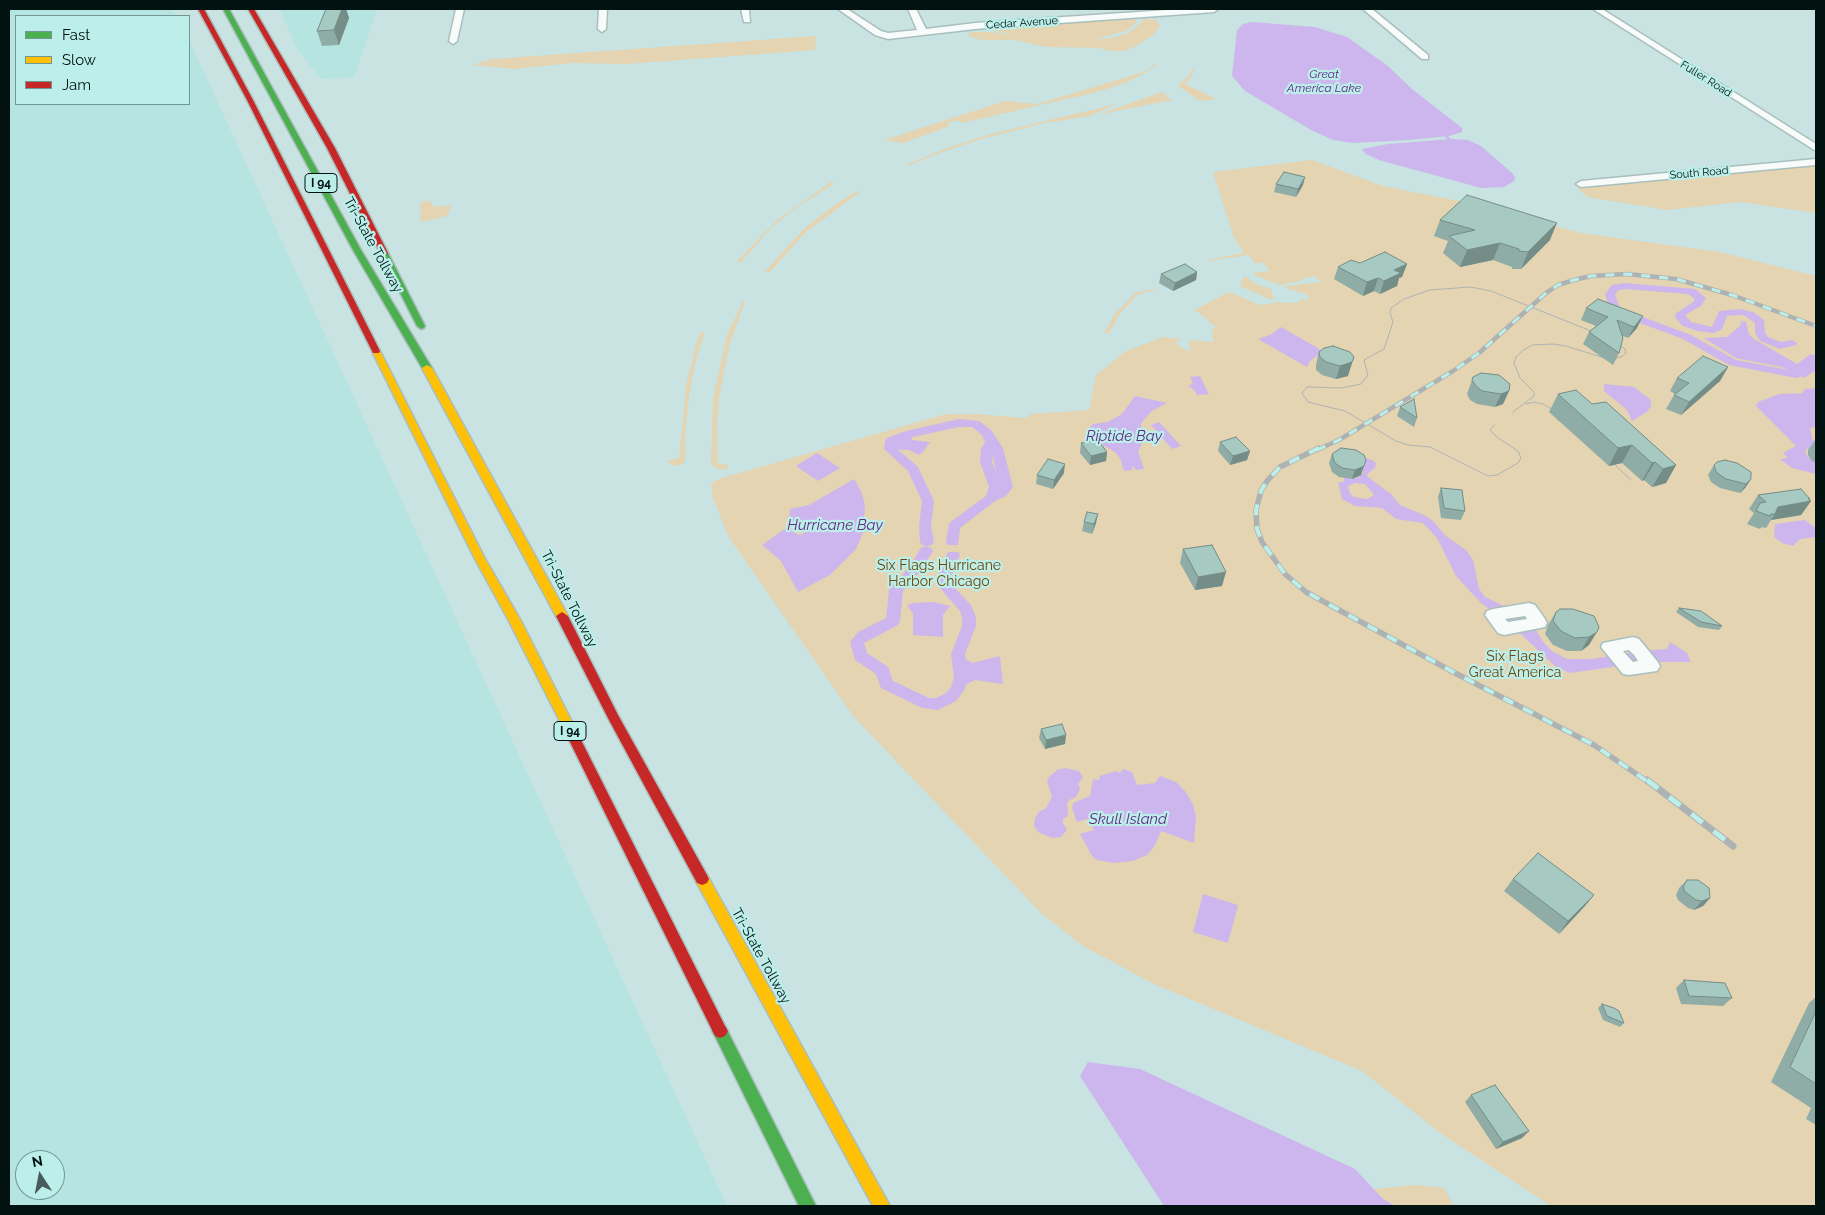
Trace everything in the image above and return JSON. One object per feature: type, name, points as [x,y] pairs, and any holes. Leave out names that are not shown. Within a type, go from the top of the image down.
[{"type":"highway","name":"I 94","points":[[201,9],[466,528],[479,557],[515,621],[808,1206]]},
{"type":"highway","name":"Tri-State Tollway","points":[[226,9],[357,250],[420,355],[548,589],[636,760],[882,1206]]},
{"type":"highway","points":[[250,9],[331,148],[390,262],[422,328],[420,355]]},
{"type":"street","points":[[453,41],[460,9]]},
{"type":"street","points":[[602,29],[603,9]]},
{"type":"street","points":[[745,9],[747,20]]},
{"type":"street","name":"Cedar Avenue","points":[[842,9],[878,33],[888,36],[975,26],[1178,10],[1214,9]]},
{"type":"street","points":[[912,9],[923,33]]},
{"type":"street","points":[[1041,9],[1049,21]]},
{"type":"street","points":[[1367,9],[1425,57]]},
{"type":"street","name":"Fuller Road","points":[[1597,9],[1816,148]]},
{"type":"street","name":"South Road","points":[[1581,184],[1816,162]]},
{"type":"shaded area","points":[[9,9],[171,9],[177,15],[15,15],[15,105],[190,105],[190,42],[727,1206],[9,1206]]},
{"type":"shaded area","points":[[280,9],[377,9],[354,77],[321,79],[297,49]]},
{"type":"green space","points":[[1138,17],[1135,24],[1126,31],[1094,39],[1113,38],[1130,32],[1145,19],[1156,20],[1160,26],[1153,35],[1125,51],[1110,51],[1099,48],[1046,47],[1015,40],[981,40],[968,36],[969,33],[973,32],[993,32],[1022,37],[983,28]]},
{"type":"green space","points":[[816,36],[815,50],[626,64],[571,63],[516,69],[472,65],[492,59]]},
{"type":"green space","points":[[1155,64],[1143,74],[1128,82],[1097,92],[962,123],[957,120],[947,123],[950,126],[903,143],[884,140],[1005,101],[1037,104],[1144,72]]},
{"type":"green space","points":[[1194,68],[1192,75],[1185,84],[1216,99],[1200,101],[1178,86]]},
{"type":"green space","points":[[1162,92],[1172,100],[1101,114],[1105,112]]},
{"type":"green space","points":[[1117,104],[1090,116],[1045,123],[981,139],[908,166],[906,165],[947,148],[991,134]]},
{"type":"green space","name":"Six Flags Great America","points":[[1312,160],[1383,186],[1469,203],[1581,233],[1719,252],[1816,276],[1816,1206],[1551,1206],[1443,1135],[1362,1071],[1154,984],[1083,946],[1042,914],[854,717],[728,536],[713,498],[711,483],[722,478],[946,414],[977,414],[1025,418],[1031,414],[1089,410],[1096,375],[1126,351],[1163,337],[1183,339],[1177,340],[1177,345],[1190,352],[1189,340],[1213,342],[1212,330],[1216,328],[1200,313],[1194,311],[1196,309],[1229,292],[1260,305],[1274,302],[1293,303],[1301,302],[1300,299],[1309,300],[1308,295],[1286,288],[1286,286],[1321,282],[1315,276],[1280,285],[1253,273],[1270,271],[1263,263],[1254,263],[1249,255],[1206,260],[1244,253],[1234,238],[1213,172]]},
{"type":"green space","points":[[1816,163],[1816,213],[1741,202],[1668,210],[1587,197],[1576,187]]},
{"type":"green space","points":[[831,182],[835,183],[796,208],[773,226],[740,263],[736,262],[777,220]]},
{"type":"green space","points":[[857,191],[860,192],[806,232],[769,273],[765,272],[805,228],[836,204]]},
{"type":"green space","points":[[430,201],[434,207],[451,205],[447,216],[421,222],[420,202]]},
{"type":"green space","points":[[1244,276],[1258,285],[1271,289],[1274,301],[1240,286]]},
{"type":"green space","points":[[1156,290],[1138,294],[1120,314],[1109,333],[1104,333],[1115,314],[1136,292]]},
{"type":"green space","points":[[743,301],[745,301],[729,346],[719,398],[717,430],[718,464],[726,464],[728,467],[727,469],[720,469],[714,467],[711,463],[713,398],[727,335]]},
{"type":"green space","points":[[703,332],[690,389],[685,432],[685,460],[683,464],[675,466],[666,461],[679,458],[686,386],[697,341],[700,333]]},
{"type":"green space","points":[[1414,1185],[1444,1188],[1454,1206],[1315,1206],[1346,1192]]},
{"type":"water","name":"Great America Lake","points":[[1251,22],[1315,27],[1347,37],[1388,66],[1412,89],[1462,128],[1462,132],[1449,136],[1353,143],[1333,140],[1311,130],[1245,91],[1232,76],[1237,30],[1243,24]]},
{"type":"water","points":[[1452,139],[1468,140],[1481,146],[1512,173],[1515,177],[1514,181],[1504,187],[1481,188],[1379,160],[1366,154],[1362,149],[1388,144]]},
{"type":"water","points":[[1740,321],[1746,322],[1749,334],[1754,339],[1797,364],[1811,354],[1816,356],[1816,370],[1804,378],[1782,367],[1736,358],[1704,338],[1727,337],[1741,325]]},
{"type":"water","points":[[1281,327],[1330,355],[1315,357],[1307,367],[1258,339],[1272,334]]},
{"type":"water","points":[[1200,376],[1209,394],[1197,395],[1188,385],[1193,384],[1190,377]]},
{"type":"water","points":[[1604,384],[1634,387],[1651,400],[1651,406],[1647,412],[1632,421],[1627,410],[1604,391]]},
{"type":"water","points":[[1816,393],[1816,427],[1810,428],[1812,438],[1805,453],[1816,464],[1816,474],[1792,468],[1780,459],[1788,458],[1783,453],[1796,446],[1756,406],[1758,402],[1779,394]]},
{"type":"water","name":"Riptide Bay","points":[[1135,396],[1167,403],[1152,411],[1142,422],[1141,426],[1145,439],[1138,451],[1144,469],[1136,470],[1132,466],[1132,470],[1124,471],[1120,458],[1116,453],[1089,436],[1087,430],[1089,431],[1088,429],[1093,424],[1108,422],[1122,414]]},
{"type":"water","points":[[1159,422],[1181,446],[1172,449],[1151,425]]},
{"type":"water","points":[[910,434],[912,440],[930,442],[919,455],[909,450],[890,449],[891,441]]},
{"type":"water","points":[[1350,452],[1374,461],[1376,464],[1375,468],[1367,474],[1368,477],[1391,494],[1400,505],[1432,520],[1446,536],[1466,550],[1473,560],[1479,589],[1485,597],[1523,615],[1531,621],[1543,642],[1552,651],[1567,659],[1592,659],[1640,651],[1667,649],[1670,642],[1687,653],[1691,662],[1648,662],[1570,673],[1556,667],[1504,618],[1482,604],[1456,576],[1437,538],[1423,523],[1396,519],[1382,508],[1355,506],[1342,499],[1338,482],[1344,482],[1344,478],[1357,478],[1363,473],[1363,469]],"holes":[[[1355,483],[1365,484],[1374,495],[1367,499],[1354,497],[1350,493],[1348,486]]]},
{"type":"water","points":[[817,453],[840,468],[818,481],[796,466]]},
{"type":"water","name":"Hurricane Bay","points":[[854,479],[861,491],[865,505],[863,533],[856,549],[830,575],[798,592],[781,561],[762,545],[786,528],[799,535],[803,534],[806,528],[803,524],[789,523],[790,509],[809,505]]},
{"type":"water","points":[[1805,520],[1816,528],[1816,537],[1800,539],[1793,546],[1782,543],[1774,537],[1775,524]]},
{"type":"water","points":[[933,602],[950,606],[943,615],[943,637],[913,635],[913,614],[907,605]]},
{"type":"water","points":[[958,654],[972,663],[1000,656],[1003,684],[975,680],[958,689],[961,677]]},
{"type":"water","points":[[1065,768],[1079,771],[1083,777],[1078,784],[1080,789],[1076,797],[1069,800],[1067,804],[1068,816],[1063,819],[1063,823],[1067,830],[1061,837],[1052,838],[1038,832],[1034,826],[1035,818],[1039,812],[1046,808],[1052,797],[1047,781],[1049,777],[1057,770]]},
{"type":"water","name":"Skull Island","points":[[1123,769],[1132,772],[1137,785],[1155,783],[1160,776],[1176,782],[1185,791],[1193,804],[1196,816],[1194,843],[1161,831],[1154,847],[1147,855],[1133,861],[1114,863],[1097,860],[1092,856],[1080,834],[1094,830],[1087,819],[1077,822],[1072,808],[1073,803],[1090,796],[1093,779],[1099,780],[1100,776],[1116,771],[1120,773]]},
{"type":"water","points":[[1203,894],[1238,905],[1228,943],[1193,932]]},
{"type":"water","points":[[1088,1062],[1140,1069],[1355,1169],[1382,1198],[1395,1206],[1164,1206],[1080,1076]]},
{"type":"building","points":[[326,9],[342,9],[334,30],[317,31]]},
{"type":"building","points":[[1284,172],[1305,177],[1298,189],[1276,184]]},
{"type":"building","points":[[1467,195],[1557,223],[1528,252],[1519,251],[1519,249],[1500,243],[1467,250],[1449,236],[1475,230],[1440,220]]},
{"type":"building","points":[[1385,252],[1407,264],[1394,270],[1401,273],[1384,281],[1378,278],[1367,282],[1338,267],[1351,260],[1360,263]]},
{"type":"building","points":[[1185,264],[1197,272],[1175,283],[1161,274]]},
{"type":"building","points":[[1598,299],[1643,316],[1634,327],[1617,320],[1623,338],[1619,353],[1589,332],[1608,317],[1586,308]]},
{"type":"building","points":[[1333,346],[1350,352],[1354,357],[1352,362],[1340,366],[1326,362],[1320,357],[1319,352],[1324,348]]},
{"type":"building","points":[[1703,356],[1728,367],[1689,402],[1674,395],[1689,383],[1677,378]]},
{"type":"building","points":[[1481,373],[1499,375],[1510,384],[1509,391],[1501,394],[1482,391],[1472,380],[1473,377]]},
{"type":"building","points":[[1576,390],[1592,404],[1606,402],[1676,465],[1663,469],[1655,462],[1652,463],[1632,445],[1618,448],[1558,394]]},
{"type":"building","points":[[1414,399],[1417,418],[1400,407]]},
{"type":"building","points":[[1236,437],[1250,451],[1233,456],[1220,442]]},
{"type":"building","points":[[1098,440],[1107,452],[1091,456],[1081,443]]},
{"type":"building","points":[[1341,448],[1356,450],[1364,455],[1366,460],[1364,466],[1355,470],[1342,468],[1335,463],[1332,454]]},
{"type":"building","points":[[1048,459],[1065,464],[1054,480],[1037,475]]},
{"type":"building","points":[[1725,460],[1737,463],[1751,472],[1751,479],[1746,484],[1726,479],[1716,472],[1714,465]]},
{"type":"building","points":[[1441,488],[1462,490],[1465,511],[1444,508]]},
{"type":"building","points":[[1801,489],[1811,501],[1778,507],[1775,514],[1770,516],[1756,511],[1760,503],[1766,502],[1758,495]]},
{"type":"building","points":[[1087,512],[1098,514],[1094,524],[1084,522]]},
{"type":"building","points":[[1212,545],[1226,572],[1198,577],[1183,549]]},
{"type":"building","points":[[1679,608],[1701,611],[1722,626],[1701,622]]},
{"type":"building","points":[[1560,609],[1573,609],[1594,616],[1599,627],[1597,632],[1589,637],[1575,638],[1561,631],[1553,621],[1556,612]]},
{"type":"building","points":[[1062,724],[1066,735],[1046,740],[1041,729]]},
{"type":"building","points":[[1538,853],[1594,895],[1568,921],[1513,879]]},
{"type":"building","points":[[1687,880],[1698,880],[1709,888],[1710,898],[1702,901],[1696,900],[1685,892],[1683,887]]},
{"type":"building","points":[[1684,980],[1725,983],[1732,998],[1689,996]]},
{"type":"building","points":[[1602,1004],[1619,1011],[1624,1023],[1607,1016]]},
{"type":"building","points":[[1816,1011],[1816,1084],[1790,1067]]},
{"type":"building","points":[[1495,1085],[1529,1131],[1503,1142],[1471,1095]]},
{"type":"waterway","points":[[1446,136],[1449,139]]},
{"type":"waterway","points":[[1792,343],[1780,346],[1764,339],[1760,333],[1760,322],[1749,314],[1740,312],[1723,313],[1718,327],[1714,330],[1697,328],[1687,324],[1680,317],[1680,314],[1697,304],[1701,298],[1691,291],[1625,286],[1616,287],[1610,294],[1614,307],[1620,312],[1687,337],[1733,363],[1796,375],[1816,360]]},
{"type":"waterway","points":[[1816,391],[1809,391],[1807,395],[1816,403]]},
{"type":"waterway","points":[[900,457],[890,449],[891,441],[910,434],[959,423],[975,424],[987,433]]},
{"type":"waterway","points":[[1803,428],[1801,432],[1816,451]]},
{"type":"waterway","points":[[988,435],[991,442]]},
{"type":"waterway","points":[[991,442],[997,448],[1002,473],[1007,482],[1007,487],[1002,493],[991,498]]},
{"type":"waterway","points":[[991,442],[987,449],[986,462],[995,487],[991,498]]},
{"type":"waterway","points":[[902,458],[914,470],[920,487],[928,501],[925,526],[927,542]]},
{"type":"waterway","points":[[953,542],[954,526],[991,498]]},
{"type":"waterway","points":[[926,551],[915,569],[896,590],[893,621],[863,636],[857,642],[860,656],[883,671],[886,684],[927,704],[938,704],[951,697],[958,689],[961,677],[958,654],[969,626],[969,617],[966,609],[944,584],[943,579],[953,555]]},
{"type":"tram line","points":[[1494,425],[1490,430],[1498,438],[1518,451],[1521,458],[1518,463],[1497,475],[1488,476],[1430,447],[1408,445],[1396,441],[1345,411],[1308,402],[1302,393],[1307,387],[1341,388],[1361,384],[1368,375],[1364,360],[1384,349],[1393,322],[1390,313],[1391,308],[1404,299],[1430,290],[1470,287],[1491,291],[1611,339],[1625,349],[1626,353],[1623,356],[1611,360],[1566,346],[1553,344],[1532,345],[1522,351],[1516,357],[1514,363],[1520,378],[1534,392],[1534,396],[1513,412]]},
{"type":"tram line","points":[[1526,404],[1534,402],[1543,404],[1555,411]]},
{"type":"tram line","points":[[1615,465],[1631,480]]},
{"type":"railway","points":[[1317,450],[1339,440],[1453,371],[1479,353],[1546,293],[1558,285],[1574,280],[1591,276],[1627,274],[1676,279],[1732,295],[1816,326]]},
{"type":"railway","points":[[1319,448],[1280,467],[1267,481],[1261,491],[1256,510],[1257,529],[1262,542],[1285,574],[1306,592],[1455,673],[1594,745],[1648,782]]},
{"type":"railway","points":[[1647,780],[1733,846]]},
{"type":"traffic: fast","points":[[226,9],[357,250],[427,368]]},
{"type":"traffic: fast","points":[[384,253],[421,326]]},
{"type":"traffic: fast","points":[[720,1031],[808,1206]]},
{"type":"traffic: slow","points":[[376,351],[479,557],[515,621],[573,736]]},
{"type":"traffic: slow","points":[[427,368],[562,616]]},
{"type":"traffic: slow","points":[[702,879],[882,1206]]},
{"type":"traffic: jam","points":[[201,9],[250,100],[376,351]]},
{"type":"traffic: jam","points":[[251,9],[331,148],[384,253]]},
{"type":"traffic: jam","points":[[562,616],[613,717],[702,879]]},
{"type":"traffic: jam","points":[[573,736],[720,1031]]},
{"type":"park label","name":"Six Flags Hurricane Harbor Chicago","points":[[939,574]]}]
